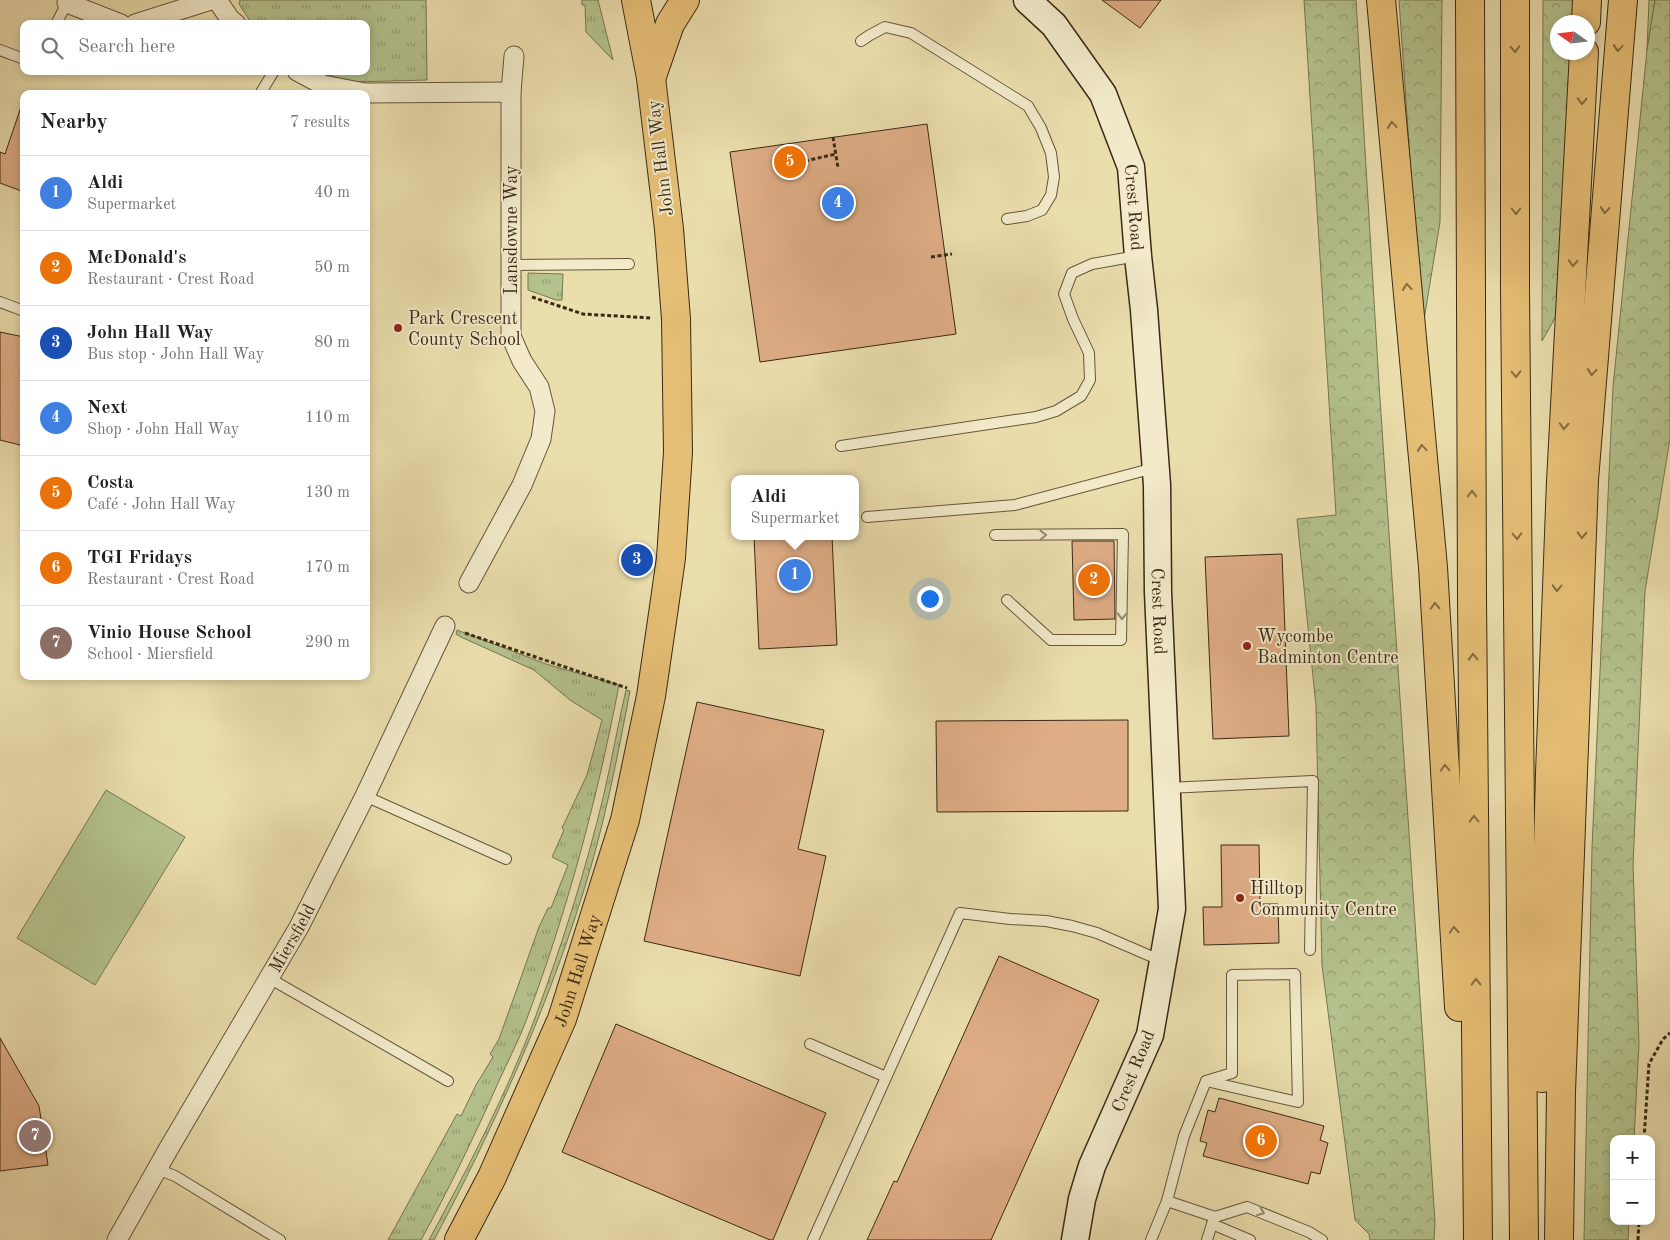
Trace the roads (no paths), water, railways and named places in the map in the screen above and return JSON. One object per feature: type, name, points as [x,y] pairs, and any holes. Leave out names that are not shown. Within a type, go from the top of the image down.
[{"type":"highway","name":"John Hall Way","points":[[459,1240],[492,1177],[562,1019],[625,820],[651,696],[671,558],[678,452],[676,319],[669,229],[651,78],[636,0]]},
{"type":"highway","points":[[651,78],[670,24],[684,0]]},
{"type":"highway","points":[[1381,0],[1433,567],[1457,984],[1478,1231]]},
{"type":"highway","points":[[1470,0],[1472,598],[1478,1231]]},
{"type":"highway","points":[[1515,0],[1515,289],[1524,1240]]},
{"type":"highway","points":[[1586,15],[1587,0]]},
{"type":"highway","points":[[1559,1240],[1560,1092],[1584,480],[1623,0]]},
{"type":"highway","points":[[1534,1240],[1540,1182],[1550,773],[1561,481],[1584,60]]},
{"type":"street","points":[[147,20],[211,0]]},
{"type":"street","points":[[217,0],[231,20]]},
{"type":"street","name":"Crest Road","points":[[1027,0],[1054,24],[1103,94],[1131,167],[1144,310],[1155,468],[1158,592],[1172,909],[1150,1035],[1092,1166],[1082,1199],[1075,1240]]},
{"type":"street","points":[[67,1],[112,20]]},
{"type":"street","name":"Lansdowne Way","points":[[470,583],[522,485],[541,439],[545,411],[539,387],[522,361],[511,336],[511,92],[514,56]]},
{"type":"street","points":[[305,75],[323,85],[349,90]]},
{"type":"street","points":[[370,93],[511,92]]},
{"type":"street","name":"Miersfield","points":[[117,1240],[300,927],[365,796],[445,626]]},
{"type":"lane","points":[[58,20],[67,1]]},
{"type":"lane","points":[[861,41],[870,34],[885,27],[911,33],[1028,106],[1041,128],[1052,153],[1054,177],[1051,195],[1042,210],[1027,216],[1006,219]]},
{"type":"lane","points":[[0,50],[20,58]]},
{"type":"lane","points":[[262,90],[272,75]]},
{"type":"lane","points":[[841,446],[1036,417],[1056,411],[1081,396],[1090,380],[1089,353],[1064,294],[1072,273],[1092,264],[1138,256]]},
{"type":"lane","points":[[511,265],[629,264]]},
{"type":"lane","points":[[0,302],[20,310]]},
{"type":"lane","points":[[867,517],[1015,505],[1155,468]]},
{"type":"lane","points":[[994,535],[1124,534],[1121,640],[1051,640],[1007,600]]},
{"type":"lane","points":[[1167,788],[1313,780],[1310,950]]},
{"type":"lane","points":[[365,796],[506,859]]},
{"type":"lane","points":[[813,1240],[960,913],[1046,921],[1072,926],[1097,933],[1163,962]]},
{"type":"lane","points":[[1232,974],[1295,974],[1298,1102],[1206,1080],[1232,1072],[1232,974]]},
{"type":"lane","points":[[269,978],[448,1082]]},
{"type":"lane","points":[[810,1044],[886,1077]]},
{"type":"lane","points":[[1152,1240],[1167,1201],[1184,1136],[1206,1080]]},
{"type":"lane","points":[[157,1169],[175,1176],[280,1240]]},
{"type":"lane","points":[[1167,1201],[1250,1240]]},
{"type":"lane","points":[[1213,1221],[1247,1207],[1309,1232],[1322,1240]]},
{"type":"lane","points":[[1207,1240],[1213,1221]]},
{"type":"place","name":"Costa","points":[[790,162]]},
{"type":"place","name":"Next","points":[[838,203]]},
{"type":"place","name":"Park Crescent County School","points":[[398,328]]},
{"type":"place","name":"John Hall Way","points":[[637,560]]},
{"type":"place","name":"Aldi","points":[[795,575]]},
{"type":"place","name":"McDonald's","points":[[1094,580]]},
{"type":"place","name":"Wycombe Badminton Centre","points":[[1247,646]]},
{"type":"place","name":"Hilltop Community Centre","points":[[1240,898]]},
{"type":"place","name":"Vinio House School","points":[[35,1136]]},
{"type":"place","name":"TGI Fridays","points":[[1261,1141]]}]
